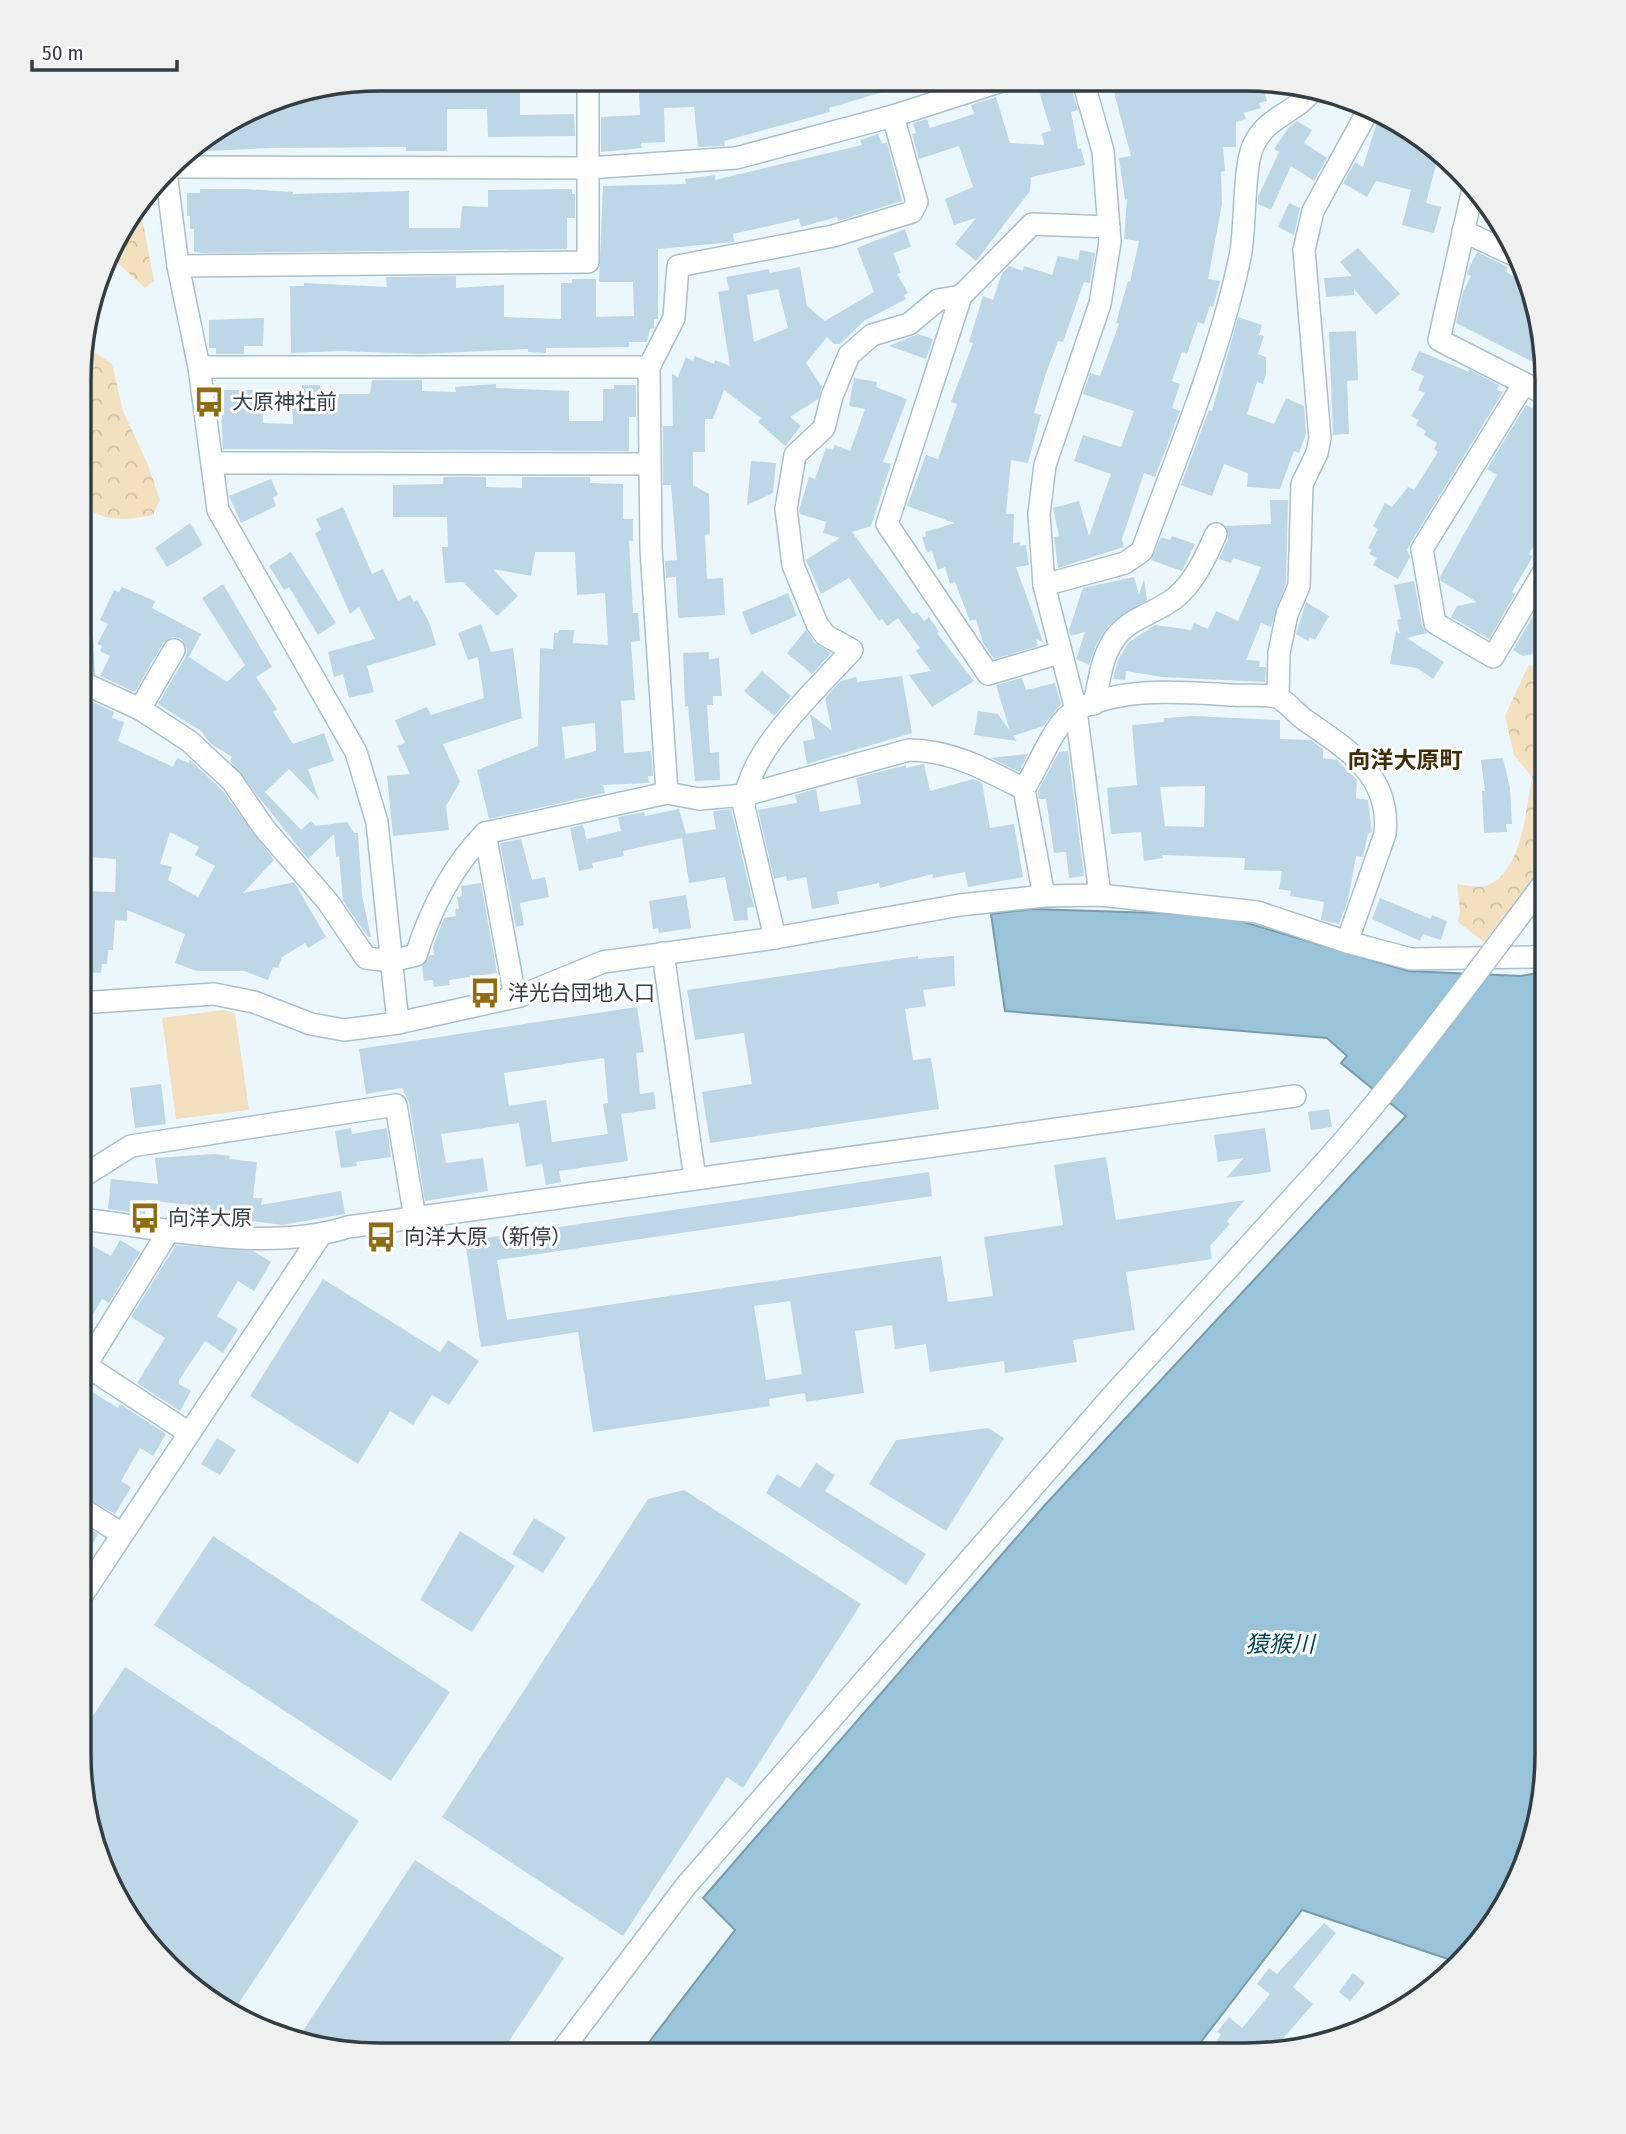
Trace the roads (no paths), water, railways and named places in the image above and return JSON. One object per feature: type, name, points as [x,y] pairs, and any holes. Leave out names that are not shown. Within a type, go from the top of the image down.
[{"type":"street","points":[[178,267],[588,262],[588,91]]},
{"type":"street","points":[[185,167],[588,168],[736,158],[893,116],[969,91]]},
{"type":"street","points":[[1086,91],[1103,151],[1110,242],[1100,304],[1045,465],[1039,514],[1044,585],[1059,653],[1085,707],[1100,895]]},
{"type":"street","points":[[1044,585],[1125,563],[1142,551],[1219,335],[1240,256],[1253,147],[1270,120],[1307,98]]},
{"type":"street","points":[[667,793],[651,548],[649,368],[674,318],[678,266],[833,236],[912,212],[917,202],[893,116]]},
{"type":"street","points":[[1278,697],[1279,653],[1287,614],[1296,599],[1299,586],[1302,484],[1317,453],[1320,438],[1304,250],[1313,211],[1365,117]]},
{"type":"street","points":[[168,184],[178,267],[199,367],[218,510],[356,752],[377,822],[398,1023]]},
{"type":"street","points":[[1471,198],[1439,340],[1535,390]]},
{"type":"street","points":[[1059,653],[988,674],[887,524],[961,296],[1032,224],[1110,228]]},
{"type":"street","points":[[1462,231],[1504,251]]},
{"type":"street","points":[[775,938],[744,807],[745,794],[756,765],[775,738],[852,650],[825,635],[817,624],[793,565],[786,509],[795,455],[824,428],[832,396],[849,355],[872,335],[909,324],[938,300],[961,296]]},
{"type":"street","points":[[199,367],[649,368]]},
{"type":"street","points":[[1523,385],[1422,549],[1435,623],[1493,657],[1535,586]]},
{"type":"street","points":[[212,463],[650,464]]},
{"type":"street","points":[[1085,707],[1112,642],[1122,629],[1175,598],[1187,586],[1216,534]]},
{"type":"street","points":[[140,709],[174,650]]},
{"type":"street","points":[[91,686],[140,709],[189,741],[232,781],[264,828],[328,902],[366,958],[391,961],[416,955],[426,924],[443,892],[472,846],[485,833],[667,793],[699,799],[745,794],[909,750],[934,750],[958,758],[1024,789]]},
{"type":"street","points":[[1044,896],[1024,789],[1063,718],[1085,707],[1124,695],[1173,692],[1278,697],[1350,751],[1368,768],[1380,790],[1386,818],[1385,834],[1347,942]]},
{"type":"street","points":[[485,833],[515,997]]},
{"type":"street","points":[[91,1002],[214,994],[254,1002],[311,1024],[344,1030],[398,1023],[515,997],[603,962],[775,938],[961,905],[1044,896],[1100,895],[1257,912],[1347,942],[1411,959],[1535,956]]},
{"type":"street","points":[[568,2043],[685,1887],[1113,1395],[1346,1141],[1535,895]]},
{"type":"street","points":[[663,953],[695,1179]]},
{"type":"street","points":[[91,1220],[271,1241],[320,1236],[348,1227],[1295,1096]]},
{"type":"street","points":[[91,1171],[131,1146],[396,1105],[415,1218]]},
{"type":"street","points":[[91,1351],[170,1229]]},
{"type":"street","points":[[91,1582],[320,1236]]},
{"type":"street","points":[[91,1368],[188,1433]]},
{"type":"street","points":[[91,1515],[122,1534]]},
{"type":"water","name":"猿猴川","points":[[1033,909],[1220,915],[1408,971],[1521,976],[1535,973],[1535,1754],[1533,1792],[1520,1847],[1505,1882],[1486,1915],[1449,1959],[1302,1910],[1200,2043],[648,2043],[735,1930],[703,1898],[1044,1506],[1406,1116],[1341,1063],[1347,1056],[1327,1038],[1005,1011],[991,914]]},
{"type":"place","name":"大原神社前","points":[[209,402]]},
{"type":"place","name":"洋光台団地入口","points":[[485,993]]},
{"type":"place","name":"向洋大原","points":[[145,1218]]},
{"type":"place","name":"向洋大原（新停）","points":[[381,1237]]},
{"type":"district","name":"向洋大原町","points":[[1405,760]]}]
